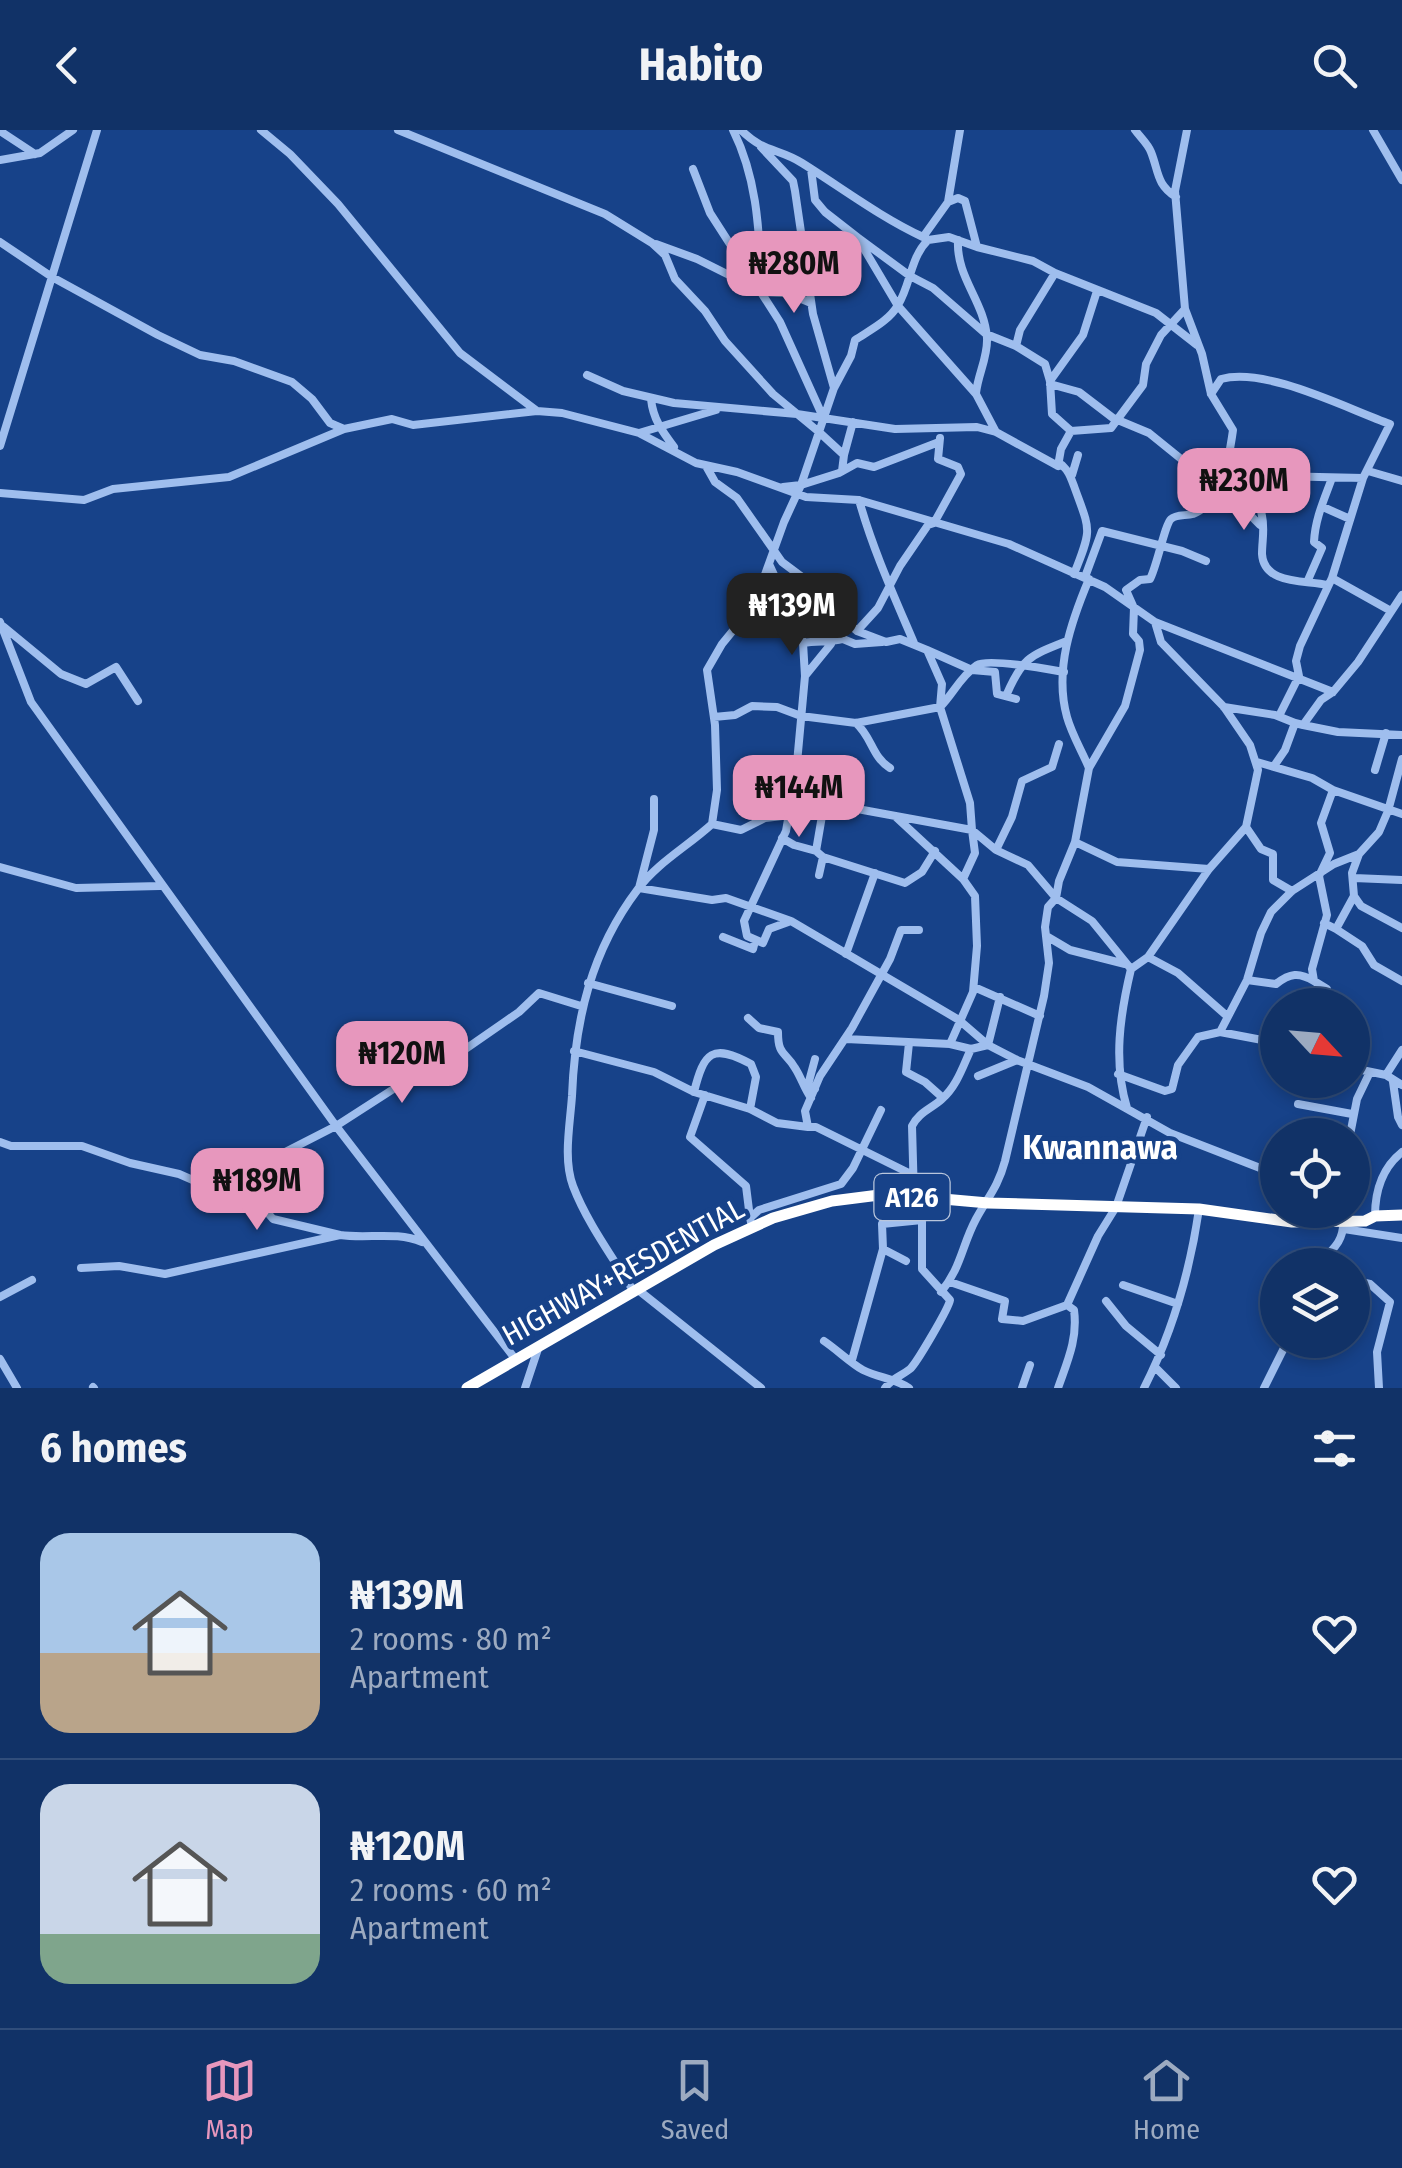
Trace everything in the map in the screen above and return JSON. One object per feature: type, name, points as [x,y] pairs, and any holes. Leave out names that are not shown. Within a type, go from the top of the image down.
[{"type":"highway","name":"HIGHWAY+RESDENTIAL","points":[[467,1388],[538,1350],[751,1222],[832,1201],[887,1194],[988,1203],[1199,1209],[1260,1218]]},
{"type":"highway","name":"HIGHWAY+RESDENTIAL","points":[[1370,1218],[1402,1215]]},
{"type":"street","points":[[0,130],[34,154]]},
{"type":"street","points":[[0,160],[34,154],[73,130]]},
{"type":"street","points":[[0,446],[97,130]]},
{"type":"street","points":[[261,130],[338,204],[460,352],[537,410]]},
{"type":"street","points":[[398,130],[605,214],[652,243],[665,255],[675,279],[725,341],[773,394],[844,455]]},
{"type":"street","points":[[733,130],[752,178],[758,212],[762,292]]},
{"type":"street","points":[[741,130],[792,181],[810,276],[811,303],[834,388]]},
{"type":"street","points":[[638,888],[712,824],[717,790],[714,717],[707,670],[730,633],[754,605],[855,340],[887,319],[898,306],[915,257],[948,202],[960,130]]},
{"type":"street","points":[[1135,130],[1151,151],[1155,174],[1163,189],[1176,197]]},
{"type":"street","points":[[1374,130],[1402,180]]},
{"type":"street","points":[[941,1292],[959,1268],[975,1220],[998,1188],[1040,1016],[1048,964],[1048,907],[1056,898],[1075,842],[1089,768],[1125,706],[1140,650],[1134,634],[1134,608],[1126,590],[1140,580],[1150,579],[1173,516],[1190,515],[1215,493],[1227,460],[1233,430],[1210,394],[1185,308],[1176,197],[1188,132]]},
{"type":"street","points":[[762,148],[787,155],[925,238],[949,236],[977,248],[1034,262],[1156,313],[1198,345]]},
{"type":"street","points":[[693,169],[710,213],[762,292],[823,417]]},
{"type":"street","points":[[811,169],[815,200],[825,212],[910,276],[933,288],[986,334],[1046,364],[1052,414],[1071,431],[1112,428],[1120,420],[1144,386],[1146,364],[1160,335],[1185,308]]},
{"type":"street","points":[[948,202],[958,198],[965,201],[977,248]]},
{"type":"street","points":[[857,237],[898,306],[976,394],[996,432]]},
{"type":"street","points":[[958,240],[959,269],[975,293],[986,334],[976,394]]},
{"type":"street","points":[[0,242],[52,277],[200,355],[234,361],[292,382],[312,399],[330,423],[344,429]]},
{"type":"street","points":[[652,243],[697,259],[762,292],[787,293],[811,303]]},
{"type":"street","points":[[1016,346],[1020,330],[1055,273]]},
{"type":"street","points":[[1050,382],[1083,335],[1098,291]]},
{"type":"street","points":[[1210,394],[1221,378],[1237,374],[1274,382],[1390,424],[1366,475],[1329,582],[1300,646],[1296,660],[1299,676],[1279,716]]},
{"type":"street","points":[[587,375],[651,398],[722,408],[823,417],[895,429],[978,426],[996,432],[1062,465],[1072,475],[1088,522],[1089,538],[1074,574]]},
{"type":"street","points":[[1050,382],[1084,395],[1099,409],[1148,433],[1215,493],[1256,518],[1265,535],[1262,556],[1267,568],[1277,576],[1294,582],[1329,582],[1391,611]]},
{"type":"street","points":[[651,398],[652,414],[659,428],[680,454]]},
{"type":"street","points":[[639,433],[722,408]]},
{"type":"street","points":[[0,493],[84,500],[113,489],[229,477],[344,429],[392,418],[413,425],[537,410],[562,413],[639,433],[706,466],[737,472],[806,498],[859,500],[1008,544],[1087,578],[1155,622],[1333,692]]},
{"type":"street","points":[[842,471],[853,422]]},
{"type":"street","points":[[857,631],[878,608],[928,525],[934,523],[960,474],[958,467],[938,460],[942,429]]},
{"type":"street","points":[[1058,466],[1071,431]]},
{"type":"street","points":[[779,488],[842,471],[857,463],[874,466],[938,442]]},
{"type":"street","points":[[1072,475],[1078,455]]},
{"type":"street","points":[[1227,460],[1285,477],[1366,475],[1402,481]]},
{"type":"street","points":[[706,466],[715,482],[737,498],[782,562],[822,592],[833,611],[857,631],[886,642]]},
{"type":"street","points":[[1253,470],[1253,495],[1262,516],[1262,529]]},
{"type":"street","points":[[1308,580],[1322,548],[1314,542],[1314,520],[1323,507],[1332,478]]},
{"type":"street","points":[[859,500],[884,578],[914,643]]},
{"type":"street","points":[[1323,507],[1350,519]]},
{"type":"street","points":[[1089,768],[1066,713],[1064,672],[1067,641],[1102,530],[1206,561]]},
{"type":"street","points":[[769,564],[787,603],[796,608],[805,676],[796,774],[787,818],[782,838],[744,922],[748,936],[763,943],[769,929],[791,921]]},
{"type":"street","points":[[1274,766],[1299,724],[1333,692],[1402,595]]},
{"type":"street","points":[[1048,937],[1070,950],[1128,967],[1148,957],[1209,869],[1246,827],[1258,770],[1250,745],[1224,707],[1161,642],[1155,622]]},
{"type":"street","points":[[1,624],[61,674],[86,684],[116,667],[138,701]]},
{"type":"street","points":[[1,624],[31,702],[336,1126],[516,1360]]},
{"type":"street","points":[[803,643],[814,640],[831,644],[843,640],[854,644],[900,639],[972,670],[995,672],[997,694],[1016,699]]},
{"type":"street","points":[[1006,696],[1019,666],[1067,641]]},
{"type":"street","points":[[805,676],[831,644]]},
{"type":"street","points":[[927,650],[942,684],[940,708],[970,803],[975,852],[962,879]]},
{"type":"street","points":[[714,717],[736,715],[752,706],[777,707],[801,716],[856,723],[940,708],[954,687],[979,663],[992,661],[1064,672]]},
{"type":"street","points":[[1224,707],[1338,732],[1402,735]]},
{"type":"street","points":[[856,723],[868,734],[877,760],[890,768]]},
{"type":"street","points":[[1375,770],[1386,733]]},
{"type":"street","points":[[996,850],[1012,817],[1022,781],[1052,767],[1059,744]]},
{"type":"street","points":[[1336,929],[1354,896],[1352,873],[1360,854],[1378,832],[1388,811],[1402,759]]},
{"type":"street","points":[[1256,762],[1312,778],[1333,790],[1402,814]]},
{"type":"street","points":[[1314,980],[1312,968],[1328,904],[1319,876],[1330,853],[1321,823],[1333,790]]},
{"type":"street","points":[[654,799],[654,830],[638,888],[600,951],[582,1006],[574,1052],[568,1169],[574,1190],[636,1291],[760,1388]]},
{"type":"street","points":[[712,824],[741,830],[766,818],[852,808],[972,830],[996,850],[1028,865],[1056,898],[1092,921],[1128,967],[1118,1054],[1118,1074],[1127,1108]]},
{"type":"street","points":[[819,875],[823,810]]},
{"type":"street","points":[[893,814],[935,851],[975,896],[974,986],[950,1044]]},
{"type":"street","points":[[1246,827],[1261,849],[1272,854],[1273,880],[1292,891]]},
{"type":"street","points":[[782,838],[905,883],[922,872],[935,851]]},
{"type":"street","points":[[1075,842],[1117,862],[1209,869]]},
{"type":"street","points":[[1220,1032],[1247,980],[1266,921],[1277,904],[1334,864],[1360,854]]},
{"type":"street","points":[[0,868],[76,888],[160,886]]},
{"type":"street","points":[[846,954],[875,873]]},
{"type":"street","points":[[1354,878],[1402,880]]},
{"type":"street","points":[[638,888],[712,900],[726,898],[791,921],[959,1020],[988,1045],[1088,1087],[1170,1133],[1260,1169]]},
{"type":"street","points":[[1354,896],[1361,906],[1402,928]]},
{"type":"street","points":[[1324,923],[1362,946],[1374,965],[1402,981]]},
{"type":"street","points":[[808,1127],[805,1111],[813,1093],[881,975],[901,930],[919,930]]},
{"type":"street","points":[[723,938],[753,949],[755,941]]},
{"type":"street","points":[[1148,957],[1178,973],[1226,1016]]},
{"type":"street","points":[[1247,980],[1276,984],[1291,974],[1304,975],[1326,988]]},
{"type":"street","points":[[588,984],[672,1006]]},
{"type":"street","points":[[974,986],[1040,1016]]},
{"type":"street","points":[[0,1142],[10,1146],[82,1146],[217,1187],[336,1126],[440,1058],[467,1048],[540,993],[582,1006]]},
{"type":"street","points":[[988,1045],[1000,997]]},
{"type":"street","points":[[748,1018],[759,1028],[778,1032],[778,1048],[813,1093]]},
{"type":"street","points":[[1118,1074],[1165,1090],[1172,1088],[1178,1065],[1198,1036],[1220,1032],[1260,1040]]},
{"type":"street","points":[[846,1038],[950,1044],[971,1049],[988,1045]]},
{"type":"street","points":[[909,1043],[906,1072],[943,1098]]},
{"type":"street","points":[[914,1197],[912,1126],[917,1116],[952,1087],[971,1049]]},
{"type":"street","points":[[1402,1050],[1394,1081],[1398,1120],[1402,1125]]},
{"type":"street","points":[[574,1052],[654,1072],[694,1092],[750,1109],[777,1123],[816,1127],[913,1175]]},
{"type":"street","points":[[694,1092],[708,1055],[725,1052],[751,1064],[756,1078],[750,1109]]},
{"type":"street","points":[[813,1093],[808,1085],[815,1059]]},
{"type":"street","points":[[978,1076],[1017,1060]]},
{"type":"street","points":[[1370,1072],[1394,1081]]},
{"type":"street","points":[[705,1095],[690,1138],[746,1186],[751,1222]]},
{"type":"street","points":[[1352,1118],[1359,1098]]},
{"type":"street","points":[[1298,1104],[1352,1114]]},
{"type":"street","points":[[751,1222],[774,1202],[841,1184],[881,1110]]},
{"type":"street","points":[[950,1282],[1005,1300],[1002,1319],[1023,1321],[1067,1305],[1098,1236],[1116,1207],[1146,1117]]},
{"type":"street","points":[[1374,1216],[1375,1198],[1389,1162],[1402,1152]]},
{"type":"street","points":[[217,1187],[254,1196],[274,1219],[366,1239],[403,1236],[426,1244]]},
{"type":"street","points":[[885,1388],[892,1377],[913,1367],[931,1332],[938,1328],[950,1300],[922,1269],[922,1220],[938,1200]]},
{"type":"street","points":[[1144,1388],[1178,1304],[1199,1209]]},
{"type":"street","points":[[852,1360],[883,1250],[882,1224],[922,1220]]},
{"type":"street","points":[[1369,1228],[1402,1238]]},
{"type":"street","points":[[82,1268],[119,1266],[165,1274],[340,1234]]},
{"type":"street","points":[[883,1250],[906,1261]]},
{"type":"street","points":[[0,1297],[32,1280]]},
{"type":"street","points":[[1370,1284],[1390,1302],[1377,1352],[1379,1388]]},
{"type":"street","points":[[1123,1285],[1178,1304]]},
{"type":"street","points":[[1106,1301],[1126,1326],[1160,1356]]},
{"type":"street","points":[[1058,1388],[1074,1344],[1076,1318],[1067,1305]]},
{"type":"street","points":[[824,1341],[860,1370],[892,1377],[909,1388]]},
{"type":"street","points":[[525,1388],[538,1350]]},
{"type":"street","points":[[0,1358],[17,1388]]},
{"type":"street","points":[[1264,1388],[1279,1358]]},
{"type":"street","points":[[1022,1388],[1030,1366]]},
{"type":"street","points":[[1155,1366],[1176,1388]]},
{"type":"district","name":"Kwannawa","points":[[1100,1147]]}]
